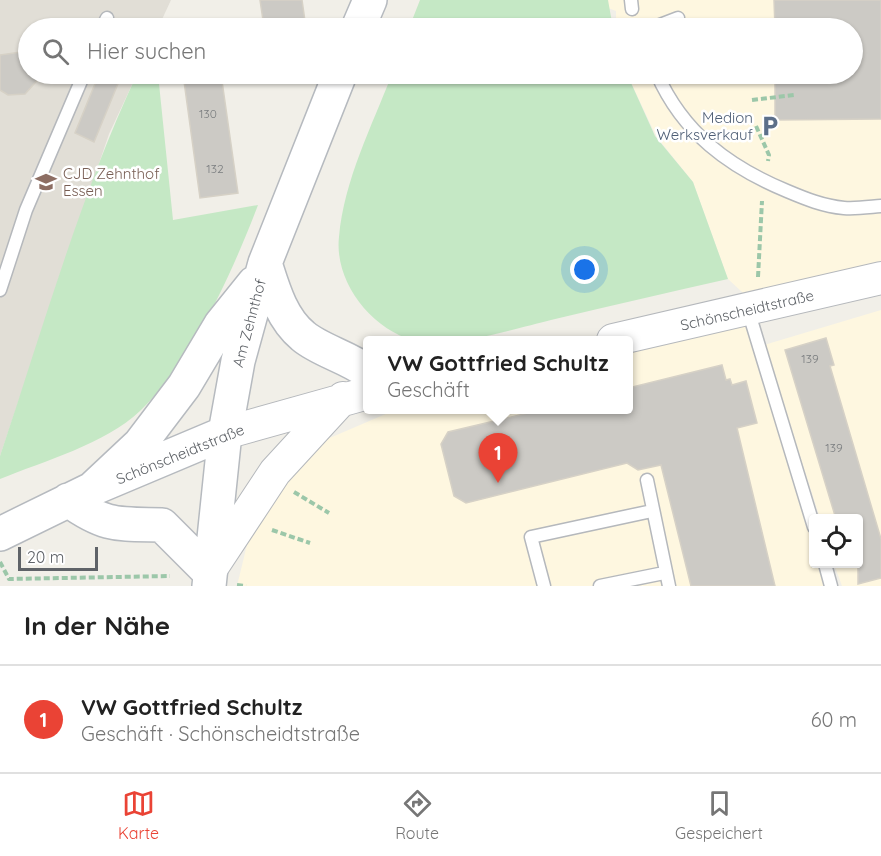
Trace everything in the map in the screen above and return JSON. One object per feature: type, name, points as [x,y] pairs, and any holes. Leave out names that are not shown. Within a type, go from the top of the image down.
[{"type":"main road","points":[[362,18],[370,0]]},
{"type":"main road","name":"Am Zehnthof","points":[[209,579],[225,433],[238,361],[263,269],[336,84]]},
{"type":"main road","points":[[209,579],[162,525],[117,524],[94,519],[80,495],[140,444],[184,386],[221,324],[263,269],[280,305],[303,336],[363,368]]},
{"type":"main road","name":"Schönscheidtstraße","points":[[0,534],[80,495],[225,433]]},
{"type":"street","name":"Schönscheidtstraße","points":[[630,336],[881,278]]},
{"type":"street","name":"Schönscheidtstraße","points":[[225,433],[355,396]]},
{"type":"street","points":[[209,579],[274,472],[355,396]]},
{"type":"lane","points":[[0,290],[26,210],[80,84]]},
{"type":"lane","points":[[662,84],[674,105],[704,143],[723,158],[762,181],[815,203],[845,208],[881,206]]},
{"type":"lane","points":[[753,308],[809,514]]},
{"type":"lane","points":[[647,480],[664,573],[669,586]]},
{"type":"lane","points":[[544,586],[531,537],[652,511]]},
{"type":"lane","points":[[826,568],[831,586]]},
{"type":"lane","points":[[600,586],[664,573]]},
{"type":"path","points":[[752,100],[794,95]]},
{"type":"path","points":[[753,308],[762,181],[770,155],[756,126]]},
{"type":"path","points":[[292,491],[329,513]]},
{"type":"path","points":[[275,531],[310,543]]},
{"type":"path","points":[[0,561],[9,579],[170,576]]},
{"type":"shaded area","name":"CJD Zehnthof Essen","points":[[0,0],[171,0],[163,18],[18,18],[18,84],[132,84],[109,134],[0,456]]},
{"type":"shaded area","points":[[587,0],[881,0],[881,273],[755,304],[728,279],[693,182],[656,136],[632,84],[863,84],[863,18],[616,18],[616,11]]},
{"type":"shaded area","points":[[881,310],[881,586],[842,586],[835,568],[863,568],[863,514],[819,514],[764,345]]},
{"type":"shaded area","points":[[746,320],[809,521],[809,568],[824,568],[830,586],[237,586],[252,524],[304,449],[386,414],[633,414],[633,347]]},
{"type":"green space","points":[[420,0],[608,0],[611,18],[413,18]]},
{"type":"green space","points":[[133,84],[159,84],[173,220],[258,205],[223,287],[194,341],[177,367],[140,411],[126,423],[92,442],[0,479],[0,456],[63,263]]},
{"type":"green space","points":[[388,84],[632,84],[655,136],[693,182],[728,279],[485,336],[403,336],[398,334],[383,325],[358,301],[349,286],[339,254],[339,237],[347,195]]},
{"type":"building","points":[[260,0],[302,0],[305,18],[263,18]]},
{"type":"building","points":[[774,0],[881,0],[881,119],[775,120],[775,84],[863,84],[863,18],[775,18]]},
{"type":"building","points":[[18,52],[18,84],[34,84],[25,94],[8,95],[0,90],[0,55]]},
{"type":"building","points":[[95,84],[118,84],[94,142],[75,133]]},
{"type":"building","points":[[184,84],[222,84],[238,193],[200,198]]},
{"type":"building","points":[[826,338],[834,365],[830,366],[881,539],[881,578],[858,584],[858,568],[863,568],[863,514],[834,514],[785,350]]},
{"type":"building","points":[[722,365],[726,380],[730,379],[732,385],[746,381],[757,423],[737,428],[775,586],[691,586],[661,465],[638,470],[627,463],[466,503],[454,496],[441,444],[448,432],[523,414],[633,414],[633,387]]},
{"type":"place","name":"Medion Werksverkauf","points":[[770,126]]},
{"type":"place","name":"CJD Zehnthof Essen","points":[[46,182]]},
{"type":"place","name":"VW Gottfried Schultz","points":[[498,483]]}]
